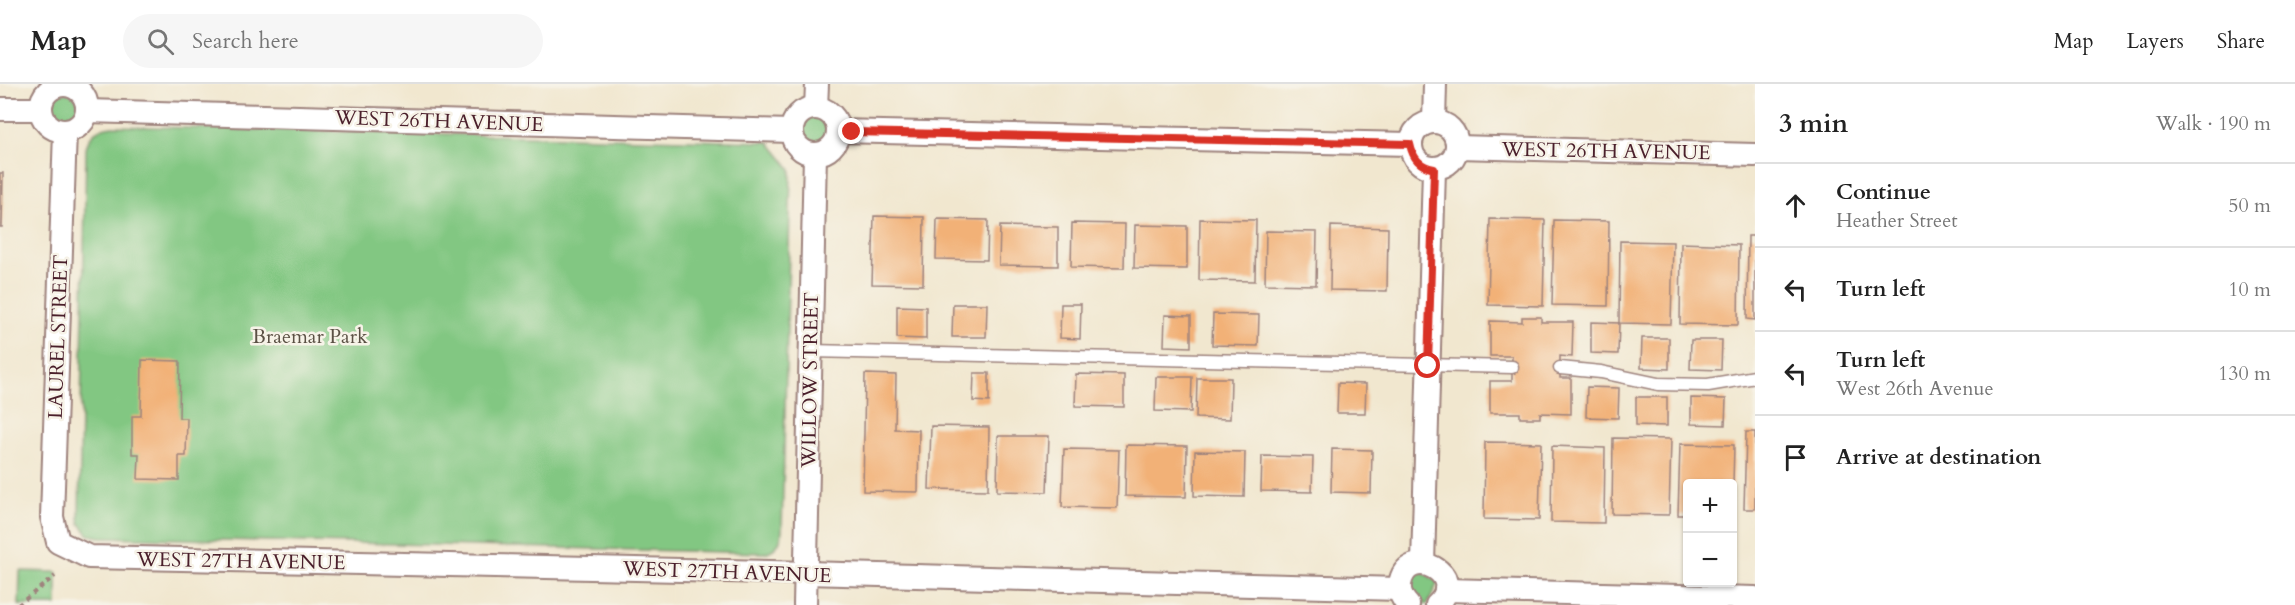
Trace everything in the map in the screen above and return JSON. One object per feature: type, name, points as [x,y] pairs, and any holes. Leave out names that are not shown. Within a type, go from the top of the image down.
[{"type":"street","points":[[816,108],[817,84]]},
{"type":"street","points":[[1434,122],[1436,84]]},
{"type":"street","points":[[65,85],[82,93],[87,111],[80,125],[64,132],[48,126],[42,118],[40,109],[47,92],[56,86],[65,85]]},
{"type":"street","points":[[816,108],[832,115],[837,123],[838,132],[831,147],[815,154],[806,153],[793,140],[794,121],[807,109],[816,108]]},
{"type":"street","points":[[0,109],[40,109]]},
{"type":"street","name":"WEST 26TH AVENUE","points":[[87,111],[792,130]]},
{"type":"street","points":[[1434,122],[1448,127],[1456,139],[1457,147],[1450,162],[1434,169],[1425,167],[1417,161],[1412,154],[1410,144],[1418,129],[1434,122]]},
{"type":"street","name":"LAUREL STREET","points":[[58,542],[52,518],[64,132]]},
{"type":"street","points":[[838,132],[1410,144]]},
{"type":"street","name":"WEST 26TH AVENUE","points":[[1457,147],[1755,155]]},
{"type":"street","name":"WILLOW STREET","points":[[806,605],[815,154]]},
{"type":"street","points":[[1423,564],[1434,169]]},
{"type":"street","name":"WEST 27TH AVENUE","points":[[58,542],[89,557],[806,574],[1404,597]]},
{"type":"street","points":[[1404,597],[1400,582],[1408,568],[1423,564],[1437,569],[1446,582],[1441,597],[1755,598]]},
{"type":"lane","points":[[811,351],[1512,367]]},
{"type":"lane","points":[[1560,368],[1601,372],[1658,384],[1708,385],[1755,377]]},
{"type":"path","points":[[18,605],[55,576]]},
{"type":"green space","points":[[64,93],[75,98],[80,109],[75,120],[64,125],[53,120],[48,109],[53,98]]},
{"type":"green space","points":[[815,115],[826,119],[830,130],[826,141],[815,145],[804,141],[800,130],[804,119]]},
{"type":"green space","name":"Braemar Park","points":[[112,126],[769,142],[791,169],[782,530],[778,544],[765,553],[89,535],[80,524],[79,518],[86,149],[89,139],[95,133],[102,128]]},
{"type":"green space","points":[[20,571],[57,572],[57,605],[19,605]]},
{"type":"green space","points":[[1421,571],[1438,582],[1428,604],[1412,602],[1407,581]]},
{"type":"building","points":[[0,173],[3,173],[2,227],[0,227]]},
{"type":"building","points":[[874,216],[924,217],[923,285],[872,284]]},
{"type":"building","points":[[937,219],[988,220],[987,260],[936,259]]},
{"type":"building","points":[[1200,219],[1256,220],[1255,281],[1199,280]]},
{"type":"building","points":[[1490,219],[1545,220],[1543,306],[1488,305]]},
{"type":"building","points":[[1554,220],[1609,221],[1608,306],[1552,305]]},
{"type":"building","points":[[1072,223],[1125,224],[1124,268],[1071,267]]},
{"type":"building","points":[[1135,225],[1187,226],[1187,269],[1134,268]]},
{"type":"building","points":[[1000,226],[1058,227],[1058,266],[999,265]]},
{"type":"building","points":[[1331,226],[1388,228],[1387,291],[1330,290]]},
{"type":"building","points":[[1266,231],[1317,232],[1316,285],[1265,284]]},
{"type":"building","points":[[1748,236],[1755,236],[1755,320],[1747,319]]},
{"type":"building","points":[[1620,241],[1673,242],[1671,324],[1619,323]]},
{"type":"building","points":[[1681,243],[1739,245],[1738,325],[1680,324]]},
{"type":"building","points":[[953,304],[987,304],[986,337],[952,337]]},
{"type":"building","points":[[1061,304],[1081,304],[1080,339],[1060,338]]},
{"type":"building","points":[[897,306],[926,307],[926,339],[897,338]]},
{"type":"building","points":[[1213,314],[1259,315],[1258,346],[1212,345]]},
{"type":"building","points":[[1165,315],[1191,316],[1191,347],[1164,346]]},
{"type":"building","points":[[1522,317],[1541,317],[1541,322],[1573,322],[1572,357],[1560,356],[1560,378],[1571,378],[1571,414],[1540,413],[1540,418],[1520,418],[1520,413],[1490,413],[1490,381],[1512,381],[1512,356],[1490,356],[1490,321],[1522,322]]},
{"type":"building","points":[[1591,322],[1619,323],[1618,354],[1591,353]]},
{"type":"building","points":[[1642,338],[1669,338],[1669,369],[1641,368]]},
{"type":"building","points":[[1691,340],[1722,340],[1721,370],[1690,369]]},
{"type":"building","points":[[142,360],[180,361],[179,418],[187,418],[186,456],[179,456],[179,480],[138,479],[139,454],[132,454],[132,416],[141,416]]},
{"type":"building","points":[[974,373],[989,373],[989,402],[973,401]]},
{"type":"building","points":[[865,374],[896,375],[895,429],[919,430],[918,492],[863,491]]},
{"type":"building","points":[[1076,374],[1124,375],[1124,407],[1075,406]]},
{"type":"building","points":[[1156,377],[1192,377],[1191,412],[1155,411]]},
{"type":"building","points":[[1197,378],[1231,378],[1230,419],[1196,418]]},
{"type":"building","points":[[1338,383],[1366,384],[1365,413],[1337,413]]},
{"type":"building","points":[[1587,387],[1619,388],[1618,418],[1586,417]]},
{"type":"building","points":[[1636,397],[1667,397],[1667,426],[1636,425]]},
{"type":"building","points":[[1691,398],[1726,399],[1725,425],[1691,424]]},
{"type":"building","points":[[931,426],[989,427],[988,490],[929,489]]},
{"type":"building","points":[[1746,432],[1755,432],[1755,509],[1744,509]]},
{"type":"building","points":[[998,436],[1049,436],[1047,492],[997,491]]},
{"type":"building","points":[[1613,438],[1671,439],[1669,515],[1612,514]]},
{"type":"building","points":[[1485,442],[1541,443],[1539,520],[1484,519]]},
{"type":"building","points":[[1680,444],[1734,445],[1733,479],[1683,479],[1683,515],[1678,515]]},
{"type":"building","points":[[1126,445],[1187,446],[1186,497],[1125,496]]},
{"type":"building","points":[[1552,446],[1605,448],[1604,523],[1551,522]]},
{"type":"building","points":[[1064,449],[1119,450],[1117,508],[1062,507]]},
{"type":"building","points":[[1332,449],[1372,450],[1371,493],[1331,492]]},
{"type":"building","points":[[1195,451],[1245,452],[1244,497],[1194,496]]},
{"type":"building","points":[[1262,456],[1313,457],[1312,492],[1261,491]]},
{"type":"route","points":[[852,132],[1410,144],[1412,154],[1417,161],[1425,167],[1434,169],[1428,366]]}]
